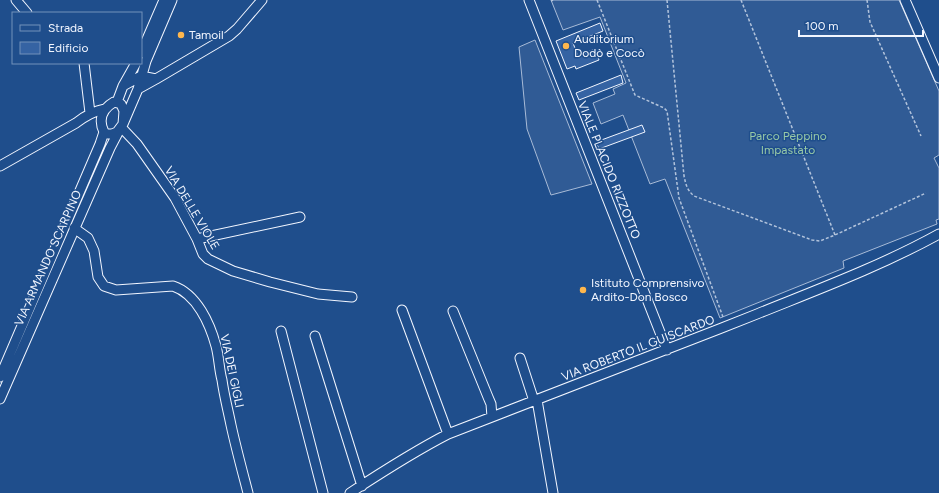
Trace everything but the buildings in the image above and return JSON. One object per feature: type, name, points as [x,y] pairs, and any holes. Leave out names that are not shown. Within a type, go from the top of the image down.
[{"type":"street","points":[[16,0],[26,12]]},
{"type":"street","points":[[142,51],[164,0]]},
{"type":"street","name":"VIA ARMANDO SCARPINO","points":[[0,399],[74,228],[138,89],[146,61],[172,0]]},
{"type":"street","points":[[138,89],[230,36],[262,0]]},
{"type":"street","name":"VIALE PLACIDO RIZZOTTO","points":[[529,0],[667,350]]},
{"type":"street","points":[[905,0],[939,78]]},
{"type":"street","points":[[84,64],[90,113]]},
{"type":"street","points":[[117,102],[123,86],[135,64]]},
{"type":"street","points":[[123,86],[141,76],[156,79]]},
{"type":"street","points":[[117,102],[124,111],[121,126],[117,132],[107,134],[104,132],[101,121],[105,109],[110,104],[117,102]]},
{"type":"street","points":[[0,166],[90,113],[105,109]]},
{"type":"street","points":[[76,122],[87,119],[101,121]]},
{"type":"street","name":"VIA DELLE VIOLE","points":[[121,126],[137,144],[161,176],[175,198],[197,239],[203,254],[208,259],[233,271],[318,294],[352,297]]},
{"type":"street","name":"VIA ARMANDO SCARPINO","points":[[0,377],[104,132]]},
{"type":"street","points":[[197,239],[300,217]]},
{"type":"street","name":"VIA DEI GIGLI","points":[[74,228],[88,238],[94,251],[98,277],[104,286],[116,290],[173,286],[195,301],[209,326],[216,347],[232,431],[248,493]]},
{"type":"street","name":"VIA ROBERTO IL GUISCARDO","points":[[350,493],[398,462],[448,434],[667,350],[848,277],[906,252],[939,234]]},
{"type":"street","points":[[402,310],[448,434]]},
{"type":"street","points":[[453,311],[491,404],[492,417]]},
{"type":"street","points":[[281,331],[323,493]]},
{"type":"street","points":[[315,336],[362,486]]},
{"type":"street","points":[[520,358],[536,400],[553,493]]},
{"type":"path","points":[[597,0],[635,94],[638,97],[664,108],[667,111],[679,198],[723,317]]},
{"type":"path","points":[[667,0],[684,176],[688,191],[694,196],[812,240],[820,241],[926,193]]},
{"type":"path","points":[[741,0],[835,235]]},
{"type":"path","points":[[867,0],[870,22],[921,136]]},
{"type":"shaded area","name":"Parco Peppino Impastato","points":[[551,0],[899,0],[939,91],[939,155],[934,158],[939,168],[939,219],[936,220],[937,224],[843,261],[844,268],[720,318],[665,179],[650,184],[623,115],[601,124],[593,103],[615,94],[613,89],[626,83],[600,17],[563,30]]},
{"type":"shaded area","points":[[535,40],[592,184],[551,195],[527,129],[519,47]]},
{"type":"place","name":"Tamoil","points":[[181,35]]},
{"type":"place","name":"Auditorium Dodò e Cocò","points":[[566,46]]},
{"type":"place","name":"Istituto Comprensivo Ardito-Don Bosco","points":[[583,290]]}]
